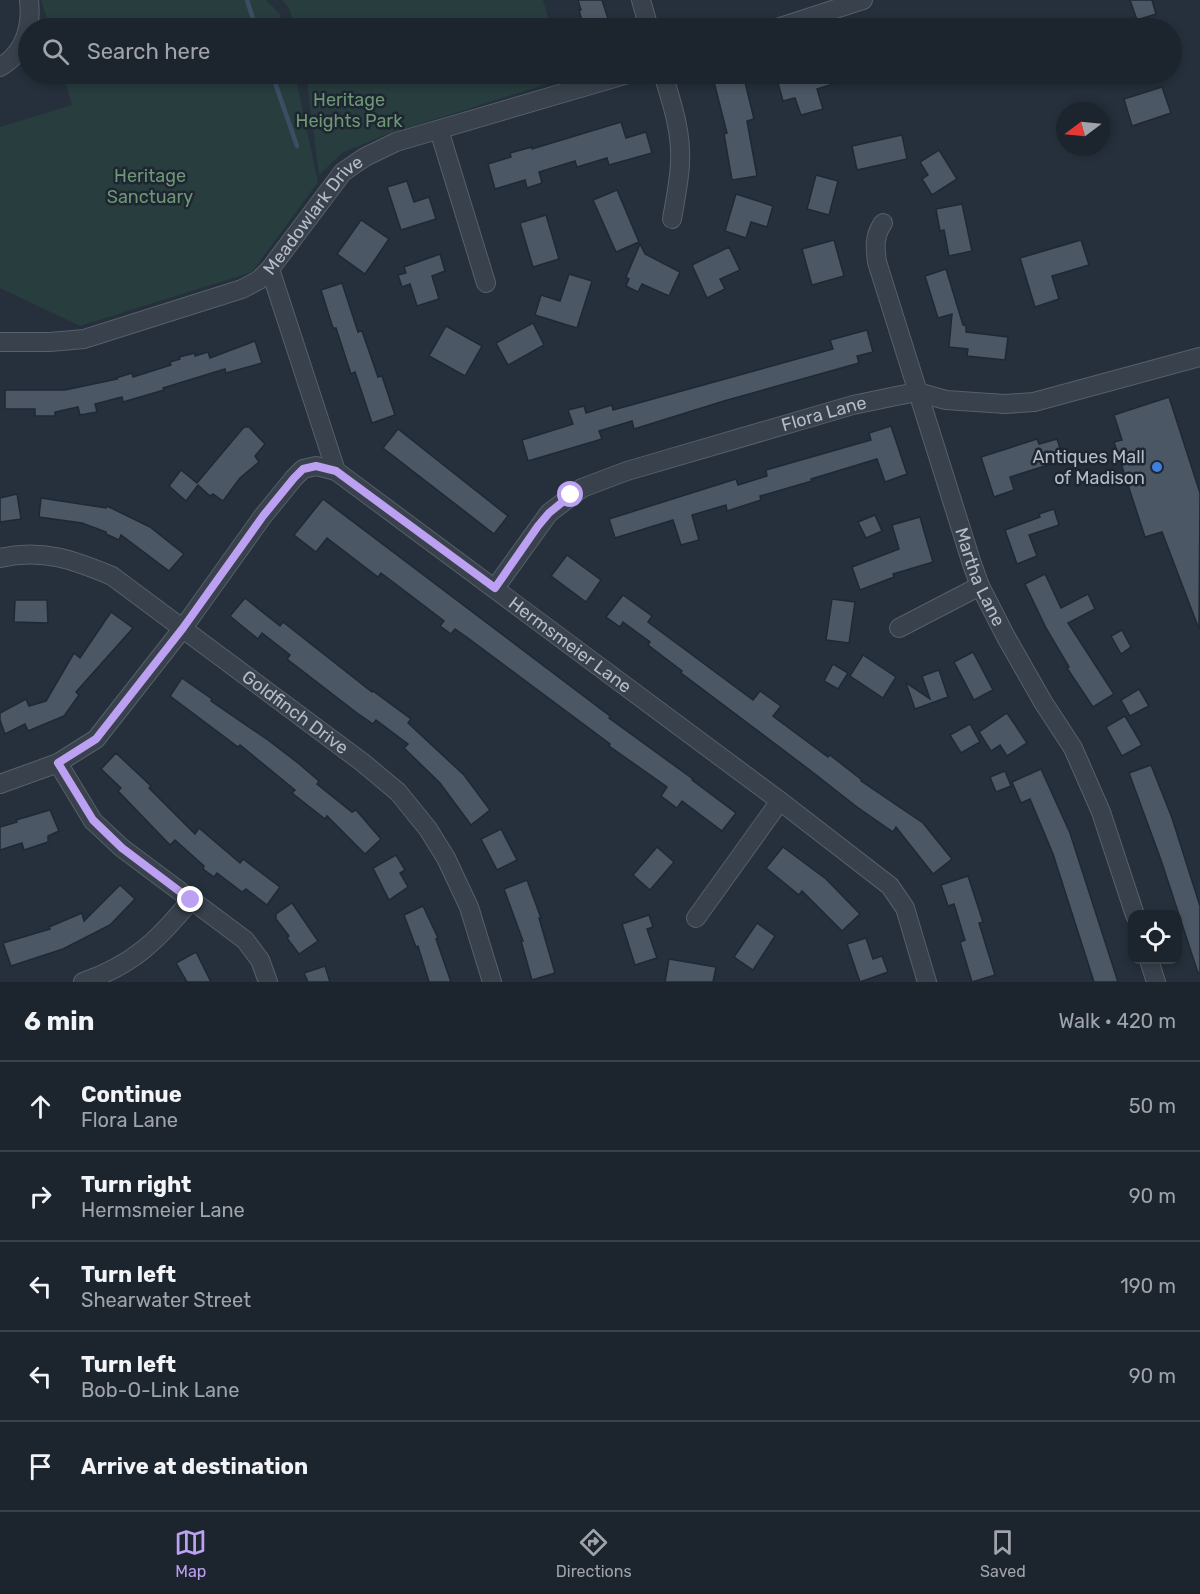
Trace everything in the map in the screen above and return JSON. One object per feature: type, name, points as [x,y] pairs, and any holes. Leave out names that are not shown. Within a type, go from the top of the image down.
[{"type":"street","points":[[29,0],[30,18]]},
{"type":"street","points":[[641,0],[646,18]]},
{"type":"street","points":[[808,18],[863,0]]},
{"type":"street","points":[[0,67],[18,51]]},
{"type":"street","name":"Meadowlark Drive","points":[[0,342],[84,339],[242,289],[259,280],[270,269],[343,172],[365,157],[396,142],[594,84]]},
{"type":"street","points":[[666,84],[680,142],[680,164],[672,219]]},
{"type":"street","points":[[439,130],[486,283]]},
{"type":"street","name":"Martha Lane","points":[[883,223],[876,233],[877,262],[980,586],[1043,702],[1073,748],[1101,812],[1133,910]]},
{"type":"street","points":[[270,269],[336,471]]},
{"type":"street","name":"Flora Lane","points":[[495,588],[544,519],[571,495],[582,488],[627,471],[831,412],[918,392],[946,400],[1005,404],[1034,402],[1200,357]]},
{"type":"street","points":[[0,784],[58,763],[96,739],[183,628],[250,534],[294,478],[303,469],[316,466],[336,471]]},
{"type":"street","name":"Hermsmeier Lane","points":[[336,471],[891,886],[904,908],[927,982]]},
{"type":"street","name":"Goldfinch Drive","points":[[0,558],[15,554],[71,559],[112,576],[362,762],[398,792],[428,829],[455,874],[469,907],[492,982]]},
{"type":"street","points":[[899,628],[980,586]]},
{"type":"street","points":[[58,763],[93,820],[122,848],[245,940],[260,960],[268,982]]},
{"type":"street","points":[[696,918],[780,801]]},
{"type":"street","points":[[83,982],[128,961],[163,933],[191,900]]},
{"type":"street","points":[[1150,964],[1156,982]]},
{"type":"green space","points":[[41,0],[266,0],[280,14],[281,18],[47,18]]},
{"type":"green space","points":[[282,0],[543,0],[548,18],[292,18],[289,8]]},
{"type":"green space","name":"Heritage Sanctuary","points":[[66,84],[297,84],[318,182],[252,272],[80,326],[0,288],[0,127],[72,105]]},
{"type":"green space","name":"Heritage Heights Park","points":[[307,84],[547,84],[385,135],[342,153],[319,175]]},
{"type":"building","points":[[578,0],[602,0],[608,18],[581,18],[579,10],[581,10]]},
{"type":"building","points":[[1130,0],[1152,0],[1156,14],[1136,18]]},
{"type":"building","points":[[715,84],[745,84],[754,119],[747,121],[757,176],[732,180],[724,134],[727,133]]},
{"type":"building","points":[[778,84],[833,84],[817,89],[823,109],[801,115],[795,98],[783,101]]},
{"type":"building","points":[[1162,87],[1171,113],[1132,126],[1124,99]]},
{"type":"building","points":[[621,122],[626,138],[646,132],[652,153],[609,165],[607,158],[577,167],[575,161],[539,172],[542,183],[527,188],[525,180],[495,189],[488,164],[511,157],[510,153],[532,147],[532,149]]},
{"type":"building","points":[[902,135],[907,159],[857,170],[852,146]]},
{"type":"building","points":[[939,150],[957,179],[932,195],[922,179],[928,175],[920,162]]},
{"type":"building","points":[[816,175],[838,181],[829,215],[807,209]]},
{"type":"building","points":[[407,181],[414,202],[429,197],[436,219],[401,230],[387,187]]},
{"type":"building","points":[[617,190],[639,242],[616,252],[593,200]]},
{"type":"building","points":[[736,194],[773,206],[767,227],[751,222],[746,238],[725,231]]},
{"type":"building","points":[[962,204],[972,251],[949,256],[944,230],[940,231],[936,209]]},
{"type":"building","points":[[546,215],[559,259],[533,267],[520,223]]},
{"type":"building","points":[[361,220],[389,239],[365,274],[337,254]]},
{"type":"building","points":[[834,240],[844,276],[812,285],[802,249]]},
{"type":"building","points":[[1081,240],[1089,265],[1052,276],[1059,299],[1035,307],[1020,258]]},
{"type":"building","points":[[640,244],[645,254],[680,272],[669,296],[642,284],[638,292],[626,286],[629,279],[626,277]]},
{"type":"building","points":[[729,247],[740,270],[720,279],[725,289],[707,298],[692,265]]},
{"type":"building","points":[[440,254],[445,271],[432,276],[439,299],[417,306],[410,284],[402,287],[398,275],[406,273],[404,267]]},
{"type":"building","points":[[946,269],[963,325],[966,326],[966,332],[1008,337],[1005,360],[967,356],[968,349],[949,347],[952,314],[938,318],[925,276]]},
{"type":"building","points":[[569,274],[592,281],[577,328],[535,315],[541,295],[560,301]]},
{"type":"building","points":[[342,283],[358,332],[362,331],[378,377],[382,376],[395,415],[372,423],[355,372],[351,374],[336,328],[333,328],[321,290]]},
{"type":"building","points":[[533,323],[544,345],[508,365],[496,343]]},
{"type":"building","points":[[446,326],[482,346],[465,376],[429,356]]},
{"type":"building","points":[[867,330],[873,352],[857,356],[859,363],[634,429],[632,421],[599,431],[602,439],[528,461],[522,440],[573,424],[568,410],[584,406],[586,413],[612,405],[613,410],[833,349],[830,340]]},
{"type":"building","points":[[255,341],[262,363],[226,373],[225,369],[123,402],[122,397],[95,404],[97,412],[80,415],[78,407],[55,412],[55,416],[35,416],[35,409],[5,409],[5,390],[65,390],[117,379],[132,373],[133,377],[171,365],[170,362],[180,359],[179,357],[208,352],[210,358]]},
{"type":"building","name":"Antiques Mall of Madison","points":[[1169,397],[1200,493],[1199,629],[1162,532],[1145,537],[1114,442],[1122,440],[1114,415]]},
{"type":"building","points":[[891,426],[907,474],[885,482],[877,459],[760,496],[761,500],[727,511],[726,505],[692,515],[699,540],[681,545],[673,520],[615,538],[609,519],[736,479],[738,485],[767,476],[766,470],[871,440],[869,433]]},
{"type":"building","points":[[244,427],[249,427],[265,444],[255,456],[259,462],[240,478],[223,501],[213,494],[210,496],[198,485],[186,501],[169,486],[181,470],[197,483]]},
{"type":"building","points":[[398,429],[508,516],[494,534],[383,448]]},
{"type":"building","points":[[1037,439],[1039,444],[1057,439],[1064,460],[1010,477],[1014,490],[994,497],[981,457]]},
{"type":"building","points":[[17,494],[21,519],[0,522],[0,498]]},
{"type":"building","points":[[41,498],[106,508],[107,506],[150,527],[184,554],[169,571],[121,535],[119,540],[106,532],[82,523],[39,517]]},
{"type":"building","points":[[323,499],[736,813],[722,831],[682,801],[677,808],[661,796],[667,787],[609,746],[610,744],[468,638],[455,629],[451,634],[440,626],[444,621],[381,573],[378,577],[327,538],[316,552],[294,535]]},
{"type":"building","points":[[1054,509],[1059,525],[1029,535],[1037,556],[1017,564],[1005,530],[1040,517],[1039,514]]},
{"type":"building","points":[[875,515],[882,531],[866,538],[858,522]]},
{"type":"building","points":[[920,517],[933,562],[893,574],[894,577],[860,590],[852,567],[899,549],[892,525]]},
{"type":"building","points":[[567,555],[601,580],[586,602],[551,576]]},
{"type":"building","points":[[1045,574],[1061,608],[1088,594],[1095,609],[1068,623],[1114,694],[1093,707],[1067,668],[1069,667],[1046,628],[1025,584]]},
{"type":"building","points":[[623,595],[652,616],[648,622],[753,700],[760,691],[781,706],[773,716],[828,757],[830,755],[861,781],[923,823],[952,859],[933,874],[896,827],[893,832],[857,807],[681,673],[682,671],[648,645],[650,642],[623,622],[620,627],[606,617]]},
{"type":"building","points":[[245,598],[280,626],[283,622],[372,692],[411,719],[408,723],[464,775],[490,810],[471,825],[440,783],[404,748],[408,744],[376,720],[373,724],[357,713],[287,659],[290,655],[262,633],[258,639],[230,616]]},
{"type":"building","points":[[832,599],[855,602],[849,643],[826,640]]},
{"type":"building","points":[[15,600],[47,600],[48,623],[14,622]]},
{"type":"building","points":[[111,612],[133,628],[76,692],[79,695],[64,716],[28,731],[25,724],[5,734],[0,713],[26,699],[29,706],[46,701],[74,653],[80,658]]},
{"type":"building","points":[[1122,630],[1131,647],[1121,654],[1111,636]]},
{"type":"building","points":[[973,652],[993,690],[974,700],[954,662]]},
{"type":"building","points":[[863,655],[896,677],[883,698],[850,676]]},
{"type":"building","points":[[833,664],[848,673],[838,689],[824,681]]},
{"type":"building","points":[[939,670],[948,697],[915,709],[906,683],[930,699],[922,676]]},
{"type":"building","points":[[182,678],[298,763],[319,781],[317,784],[352,812],[356,810],[381,839],[365,854],[327,816],[325,819],[292,793],[295,790],[240,745],[238,747],[170,696]]},
{"type":"building","points":[[1139,689],[1149,706],[1130,716],[1121,700]]},
{"type":"building","points":[[1007,713],[1027,743],[1007,756],[1000,745],[991,751],[979,732]]},
{"type":"building","points":[[1125,716],[1142,745],[1122,756],[1106,727]]},
{"type":"building","points":[[970,724],[980,742],[961,753],[950,735]]},
{"type":"building","points":[[116,753],[151,786],[149,788],[195,834],[199,828],[240,863],[243,859],[280,887],[267,905],[246,889],[242,892],[217,873],[214,877],[175,840],[170,845],[118,791],[121,788],[101,769]]},
{"type":"building","points":[[1151,765],[1172,818],[1200,906],[1200,972],[1198,973],[1182,924],[1182,910],[1177,910],[1129,773]]},
{"type":"building","points":[[1041,769],[1070,833],[1118,982],[1094,982],[1053,854],[1030,799],[1021,803],[1012,782]]},
{"type":"building","points":[[1005,771],[1011,786],[996,792],[990,777]]},
{"type":"building","points":[[50,810],[59,831],[48,836],[48,842],[24,850],[22,843],[0,850],[0,827]]},
{"type":"building","points":[[501,829],[517,860],[497,870],[481,839]]},
{"type":"building","points":[[657,847],[674,862],[650,890],[633,875]]},
{"type":"building","points":[[783,847],[826,879],[860,914],[842,931],[802,891],[799,895],[766,868]]},
{"type":"building","points":[[396,855],[405,870],[400,873],[408,887],[389,900],[373,868]]},
{"type":"building","points":[[968,876],[983,922],[979,923],[995,975],[972,982],[960,942],[965,940],[954,904],[948,906],[941,885]]},
{"type":"building","points":[[527,880],[541,918],[539,918],[555,973],[532,980],[521,941],[523,941],[504,889]]},
{"type":"building","points":[[120,885],[135,899],[110,925],[63,949],[11,966],[3,943],[50,929],[49,927],[82,913],[84,921]]},
{"type":"building","points":[[292,903],[318,941],[299,954],[276,919],[276,914]]},
{"type":"building","points":[[423,906],[438,938],[436,939],[451,982],[429,982],[418,946],[416,947],[404,915]]},
{"type":"building","points":[[649,915],[653,927],[647,929],[657,958],[635,965],[622,924]]},
{"type":"building","points":[[757,923],[775,936],[753,970],[734,957]]},
{"type":"building","points":[[866,938],[873,959],[882,956],[888,972],[860,982],[847,944]]},
{"type":"building","points":[[196,952],[211,982],[187,982],[176,963]]},
{"type":"building","points":[[669,959],[716,967],[713,982],[665,982]]},
{"type":"building","points":[[325,966],[330,982],[308,982],[304,973]]},
{"type":"waterway","points":[[247,0],[253,18]]},
{"type":"waterway","points":[[275,84],[297,146]]},
{"type":"place","name":"Antiques Mall of Madison","points":[[1157,467]]},
{"type":"route","points":[[191,900],[122,848],[93,820],[58,763],[96,739],[183,628],[263,516],[294,478],[303,469],[316,466],[336,471],[495,588],[538,526],[549,513],[571,495]]}]
